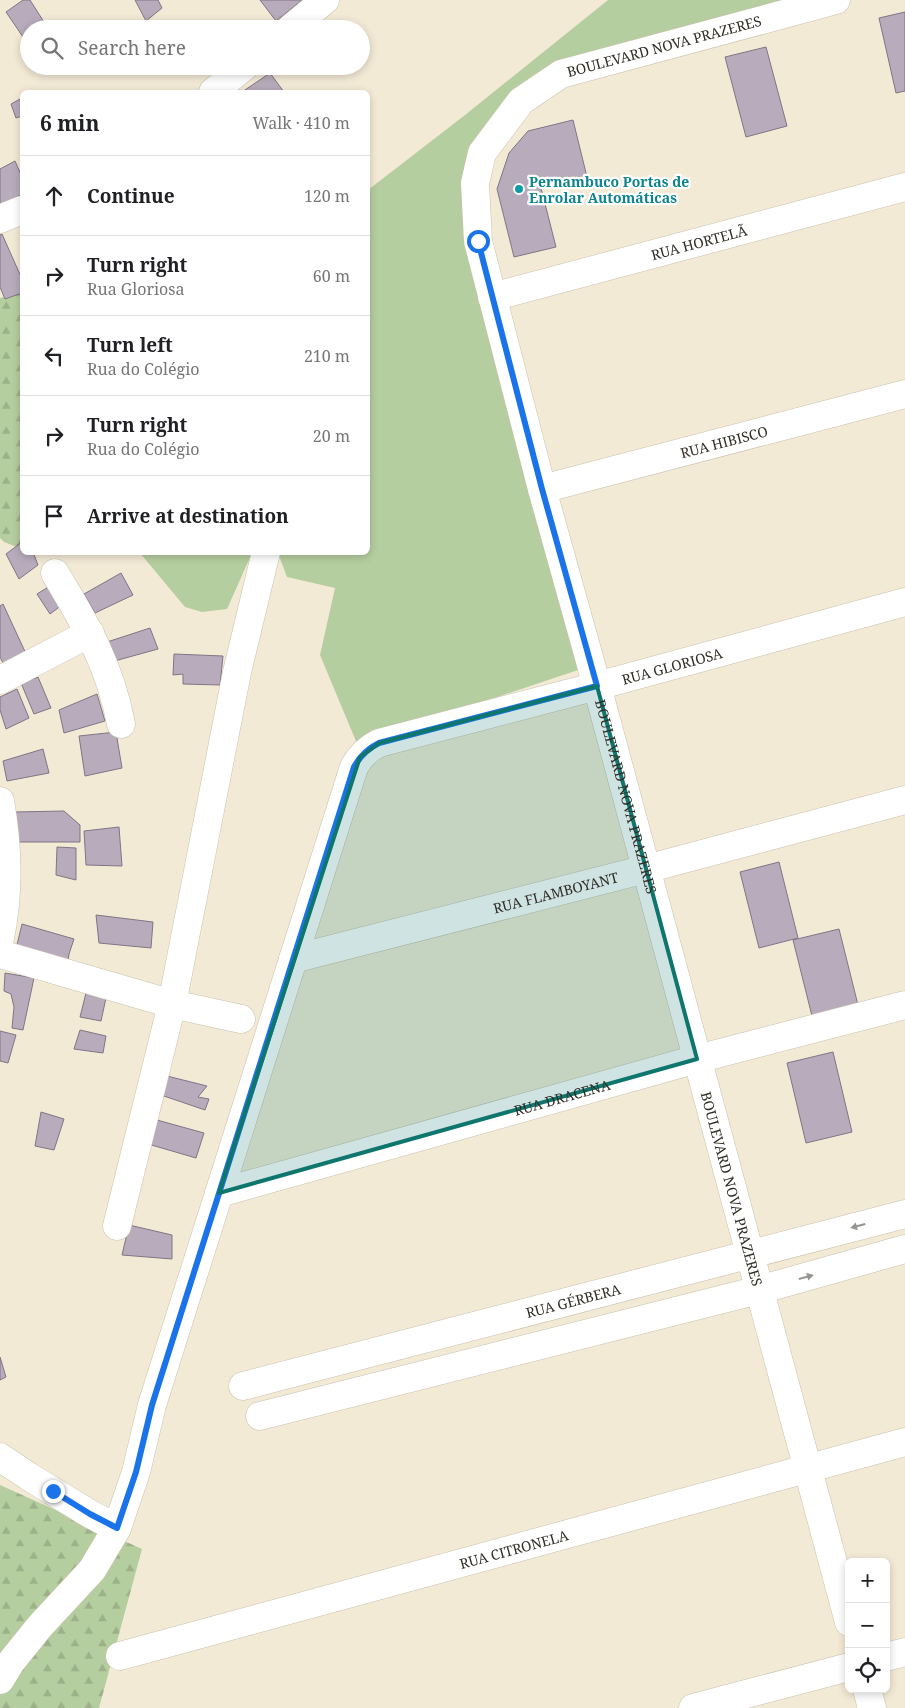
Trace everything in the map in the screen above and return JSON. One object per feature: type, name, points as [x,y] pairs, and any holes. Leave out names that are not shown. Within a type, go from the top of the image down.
[{"type":"street","points":[[301,20],[325,0]]},
{"type":"street","name":"BOULEVARD NOVA PRAZERES","points":[[836,0],[561,74],[521,100],[482,153],[476,184],[478,241],[492,297],[542,489],[597,686],[845,1607]]},
{"type":"street","points":[[215,90],[234,75]]},
{"type":"street","name":"RUA HORTELÃ","points":[[492,297],[905,187]]},
{"type":"street","points":[[0,219],[20,211]]},
{"type":"street","name":"RUA HIBISCO","points":[[542,489],[905,394]]},
{"type":"street","points":[[117,1226],[172,1004],[237,672],[265,555]]},
{"type":"street","points":[[55,572],[90,633],[114,690],[121,724]]},
{"type":"street","name":"RUA GLORIOSA","points":[[293,959],[354,767],[364,752],[379,743],[905,602]]},
{"type":"street","points":[[0,680],[90,633]]},
{"type":"street","name":"RUA FLAMBOYANT","points":[[293,959],[646,869],[905,800]]},
{"type":"street","points":[[0,801],[4,825],[6,862],[4,916],[0,938]]},
{"type":"street","points":[[0,954],[172,1004],[241,1019]]},
{"type":"street","points":[[0,1680],[11,1662],[40,1626],[92,1570],[117,1528],[136,1472],[152,1405],[293,959]]},
{"type":"street","name":"RUA DRACENA","points":[[219,1193],[697,1060],[905,1005]]},
{"type":"street","name":"RUA GÉRBERA","points":[[243,1386],[905,1214]]},
{"type":"street","points":[[260,1416],[759,1290],[905,1250]]},
{"type":"street","name":"RUA CITRONELA","points":[[120,1656],[905,1442]]},
{"type":"street","points":[[0,1456],[28,1476],[90,1514],[117,1528]]},
{"type":"street","points":[[890,1656],[905,1652]]},
{"type":"street","points":[[693,1708],[845,1668]]},
{"type":"street","points":[[868,1693],[872,1708]]},
{"type":"highlighted area","points":[[597,686],[697,1059],[219,1193],[360,757],[379,743]]},
{"type":"green space","points":[[608,0],[836,0],[521,101],[475,183],[581,669],[378,737],[358,746],[320,655],[335,588],[287,577],[279,555],[370,555],[370,188]]},
{"type":"green space","points":[[20,293],[20,548],[4,542],[0,538],[0,298]]},
{"type":"green space","points":[[142,555],[251,555],[227,609],[202,612],[185,607]]},
{"type":"green space","points":[[0,1485],[142,1549],[99,1708],[0,1708]]},
{"type":"building","points":[[23,0],[30,0],[43,20],[20,20],[20,33],[6,12]]},
{"type":"building","points":[[135,0],[158,0],[162,8],[145,20]]},
{"type":"building","points":[[260,0],[302,0],[277,20],[275,20]]},
{"type":"building","points":[[905,12],[905,91],[896,93],[879,18]]},
{"type":"building","points":[[766,47],[787,126],[746,137],[725,57]]},
{"type":"building","points":[[267,75],[271,75],[283,90],[245,90]]},
{"type":"building","points":[[20,99],[20,117],[16,118],[11,104]]},
{"type":"building","name":"Pernambuco Portas de Enrolar Automáticas","points":[[573,120],[587,177],[541,188],[556,247],[514,257],[497,189],[509,153],[528,131]]},
{"type":"building","points":[[15,161],[20,172],[20,195],[0,206],[0,169]]},
{"type":"building","points":[[2,234],[20,274],[20,294],[5,299],[0,287],[0,235]]},
{"type":"building","points":[[20,544],[20,555],[34,555],[38,565],[19,579],[6,554]]},
{"type":"building","points":[[121,573],[133,595],[95,613],[84,594]]},
{"type":"building","points":[[50,586],[62,605],[50,614],[37,594]]},
{"type":"building","points":[[3,604],[28,658],[5,667],[0,657],[0,606]]},
{"type":"building","points":[[150,628],[158,649],[111,662],[107,642]]},
{"type":"building","points":[[174,654],[223,656],[220,685],[183,684],[183,674],[173,675]]},
{"type":"building","points":[[38,677],[51,708],[34,714],[21,683]]},
{"type":"building","points":[[17,689],[29,718],[6,729],[0,710],[0,697]]},
{"type":"building","points":[[97,694],[105,721],[64,733],[59,710]]},
{"type":"building","points":[[116,732],[122,768],[85,776],[79,736]]},
{"type":"building","points":[[43,749],[49,773],[7,781],[3,761]]},
{"type":"building","points":[[64,811],[80,825],[80,842],[16,842],[14,812]]},
{"type":"building","points":[[119,827],[122,866],[86,865],[84,831]]},
{"type":"building","points":[[57,847],[76,848],[76,880],[56,875]]},
{"type":"building","points":[[779,862],[798,938],[759,948],[740,872]]},
{"type":"building","points":[[96,915],[153,922],[151,948],[99,943]]},
{"type":"building","points":[[22,924],[74,939],[67,968],[15,953]]},
{"type":"building","points":[[839,929],[859,1009],[813,1020],[793,940]]},
{"type":"building","points":[[5,973],[34,978],[23,1030],[12,1028],[14,1007],[11,994],[4,991]]},
{"type":"building","points":[[86,993],[106,998],[101,1021],[80,1017]]},
{"type":"building","points":[[80,1030],[106,1036],[103,1053],[74,1049]]},
{"type":"building","points":[[0,1031],[16,1035],[8,1063],[0,1061]]},
{"type":"building","points":[[833,1052],[852,1132],[806,1143],[787,1063]]},
{"type":"building","points":[[167,1076],[207,1086],[198,1097],[209,1099],[205,1110],[161,1095]]},
{"type":"building","points":[[41,1112],[64,1119],[54,1150],[35,1146]]},
{"type":"building","points":[[157,1120],[204,1133],[196,1158],[148,1144]]},
{"type":"building","points":[[129,1225],[172,1235],[172,1259],[122,1255]]},
{"type":"building","points":[[0,1357],[6,1377],[0,1380]]},
{"type":"place","name":"Pernambuco Portas de Enrolar Automáticas","points":[[519,189]]},
{"type":"route","points":[[53,1491],[117,1528],[136,1472],[152,1405],[354,767],[360,757],[370,747],[379,743],[597,686],[542,489],[478,241]]}]
